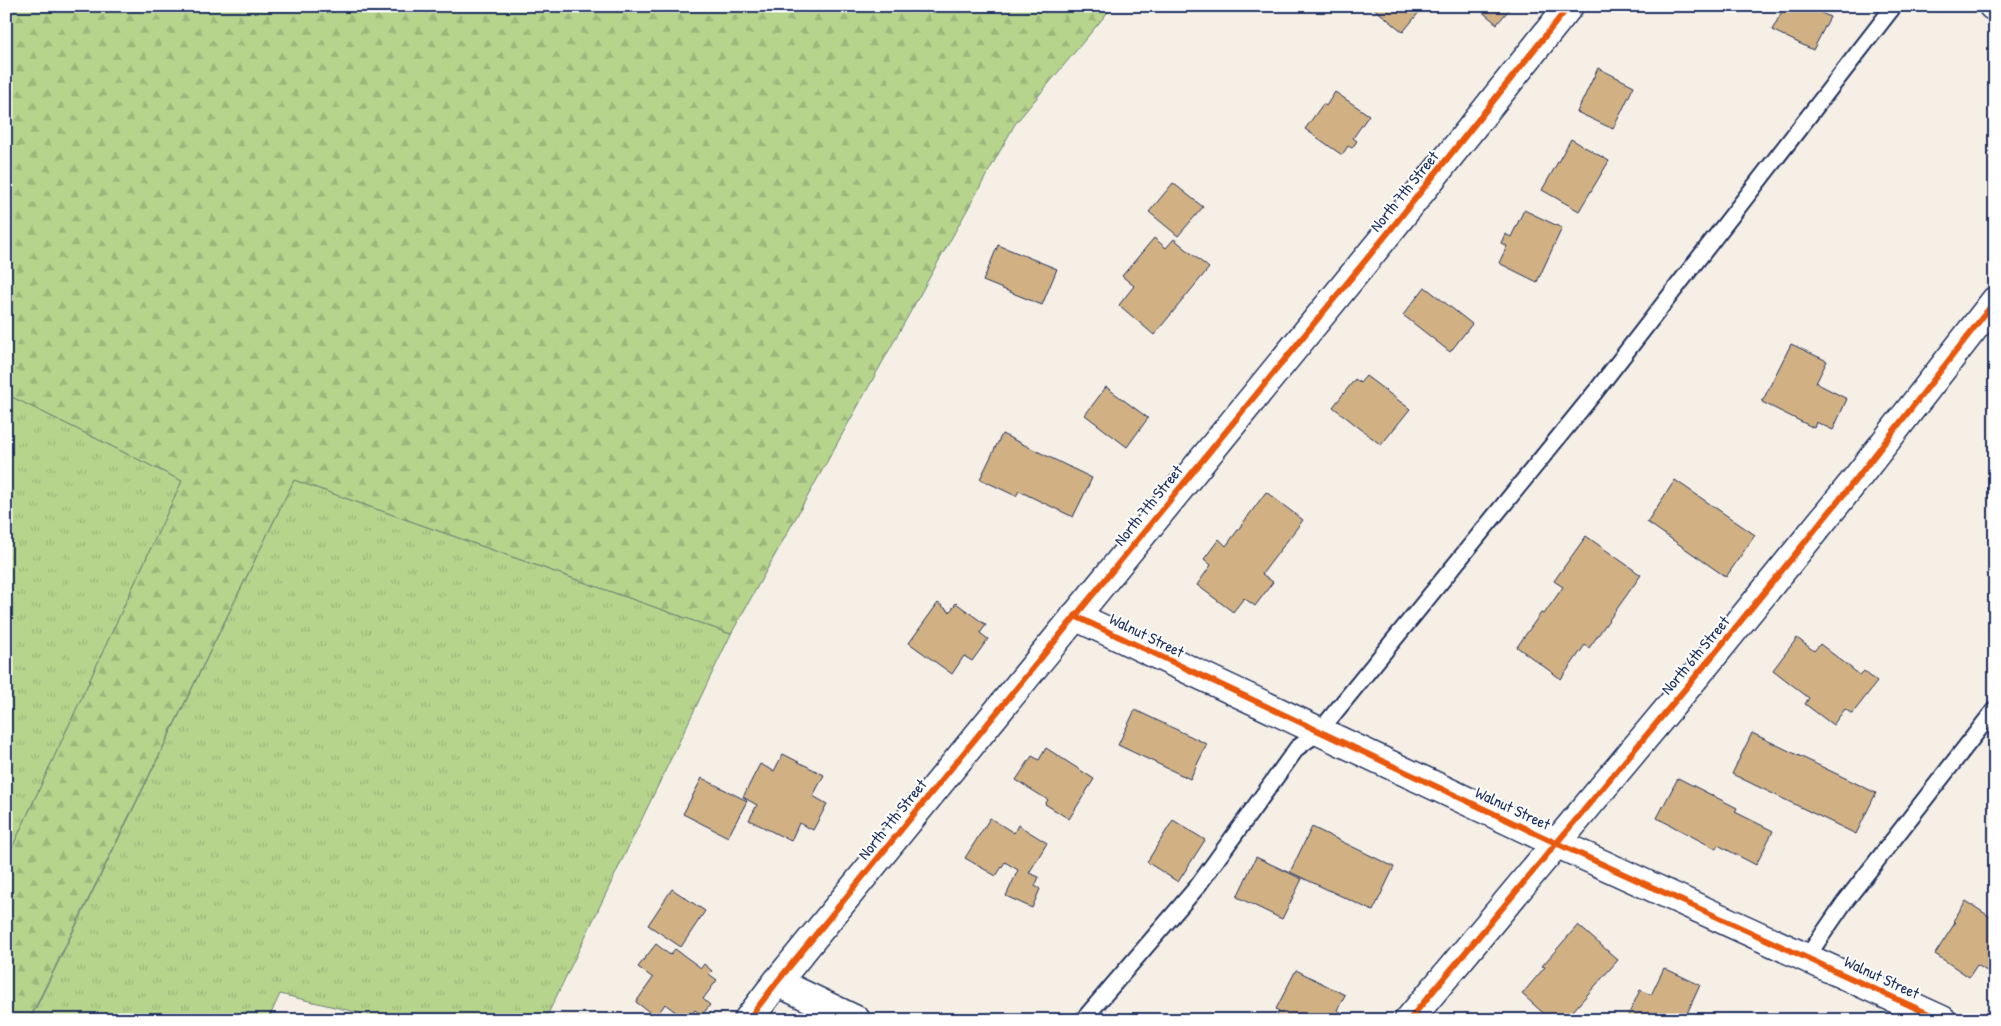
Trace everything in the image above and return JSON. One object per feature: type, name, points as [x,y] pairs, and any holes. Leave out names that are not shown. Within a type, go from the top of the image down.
[{"type":"street","name":"North 7th Street","points":[[748,1020],[1375,249],[1569,6]]},
{"type":"street","name":"North 6th Street","points":[[1409,1020],[1710,659],[1857,478],[1995,301]]},
{"type":"street","name":"Walnut Street","points":[[1075,616],[1556,843],[1942,1020]]},
{"type":"street","points":[[777,982],[856,1020]]},
{"type":"lane","points":[[1082,1020],[1196,887],[1297,748],[1319,732],[1596,391],[1894,6]]},
{"type":"lane","points":[[1807,957],[1844,903],[1995,709]]},
{"type":"green space","points":[[6,6],[1113,6],[1015,124],[731,634],[294,480],[29,1020],[6,1020],[6,861],[182,481],[6,394]]},
{"type":"green space","points":[[6,394],[182,481],[6,861]]},
{"type":"green space","points":[[294,480],[731,634],[545,1020],[389,1020],[280,994],[268,1020],[30,1020]]},
{"type":"building","points":[[1371,6],[1424,6],[1403,32]]},
{"type":"building","points":[[1475,6],[1512,6],[1497,24]]},
{"type":"building","points":[[1785,6],[1816,6],[1815,10],[1830,17],[1813,50],[1772,30]]},
{"type":"building","points":[[1598,68],[1634,86],[1613,129],[1577,112]]},
{"type":"building","points":[[1335,92],[1369,115],[1353,138],[1357,141],[1352,148],[1348,146],[1342,155],[1305,129],[1323,104],[1326,106]]},
{"type":"building","points":[[1571,139],[1609,161],[1579,211],[1542,190]]},
{"type":"building","points":[[1173,183],[1203,207],[1178,236],[1149,212]]},
{"type":"building","points":[[1524,210],[1562,228],[1537,282],[1499,263],[1507,246],[1501,243],[1505,234],[1511,237]]},
{"type":"building","points":[[1154,238],[1166,248],[1174,239],[1209,268],[1154,335],[1119,305],[1134,286],[1122,276]]},
{"type":"building","points":[[998,245],[1057,269],[1042,305],[983,281]]},
{"type":"building","points":[[1425,287],[1472,324],[1450,352],[1403,315]]},
{"type":"building","points":[[1791,344],[1827,361],[1816,383],[1847,399],[1833,430],[1816,422],[1814,428],[1762,402]]},
{"type":"building","points":[[1366,376],[1410,409],[1381,445],[1333,407],[1355,379],[1360,383]]},
{"type":"building","points":[[1106,387],[1148,418],[1127,447],[1085,415]]},
{"type":"building","points":[[1002,434],[1092,478],[1073,517],[1019,491],[1016,496],[980,479]]},
{"type":"building","points":[[1675,480],[1755,535],[1726,577],[1647,522]]},
{"type":"building","points":[[1266,492],[1303,520],[1262,574],[1273,582],[1255,606],[1244,598],[1233,612],[1197,585],[1211,565],[1204,559],[1219,539],[1226,546]]},
{"type":"building","points":[[1586,536],[1641,575],[1589,648],[1585,645],[1561,679],[1517,647],[1541,613],[1544,614],[1563,587],[1554,581]]},
{"type":"building","points":[[938,603],[950,612],[956,603],[986,625],[980,633],[988,639],[972,661],[964,656],[952,674],[909,643]]},
{"type":"building","points":[[1797,638],[1814,651],[1820,644],[1860,675],[1864,671],[1877,682],[1852,714],[1845,709],[1833,725],[1805,704],[1809,698],[1773,670]]},
{"type":"building","points":[[1135,710],[1207,744],[1190,779],[1118,745]]},
{"type":"building","points":[[1752,733],[1876,793],[1856,834],[1732,774]]},
{"type":"building","points":[[1046,748],[1094,779],[1069,819],[1045,804],[1048,800],[1016,780],[1032,756],[1039,760]]},
{"type":"building","points":[[783,754],[824,775],[813,796],[827,804],[813,830],[799,823],[791,841],[749,820],[757,805],[743,797],[760,764],[774,771]]},
{"type":"building","points":[[702,778],[747,801],[728,837],[683,814]]},
{"type":"building","points":[[1678,778],[1737,808],[1735,812],[1773,831],[1756,865],[1718,845],[1716,849],[1657,818]]},
{"type":"building","points":[[990,818],[1014,833],[1018,825],[1047,843],[1029,873],[1039,877],[1035,886],[1040,889],[1032,908],[1006,896],[1018,870],[1005,862],[996,876],[965,858]]},
{"type":"building","points":[[1173,820],[1205,840],[1178,882],[1147,862]]},
{"type":"building","points":[[1312,827],[1394,867],[1373,911],[1290,872]]},
{"type":"building","points":[[1256,857],[1302,879],[1282,919],[1237,897]]},
{"type":"building","points":[[672,889],[705,911],[681,947],[648,925]]},
{"type":"building","points":[[1966,901],[1995,920],[1995,976],[1977,965],[1969,977],[1935,954],[1955,923],[1953,921]]},
{"type":"building","points":[[1578,925],[1618,960],[1565,1020],[1551,1020],[1522,994],[1545,967],[1542,966]]},
{"type":"building","points":[[656,944],[670,955],[675,949],[701,968],[704,964],[712,971],[709,974],[717,980],[703,999],[710,1005],[702,1015],[695,1010],[686,1020],[665,1004],[656,1017],[636,1002],[653,978],[638,967]]},
{"type":"building","points":[[1664,968],[1700,985],[1684,1020],[1626,1020],[1640,990],[1651,995]]},
{"type":"building","points":[[1296,970],[1345,995],[1337,1010],[1346,1015],[1343,1020],[1275,1020],[1279,1011],[1276,1009]]},
{"type":"cycle path","points":[[748,1020],[1387,234],[1569,6]]},
{"type":"cycle path","points":[[1409,1020],[1710,659],[1857,478],[1995,301]]},
{"type":"cycle path","points":[[1075,616],[1556,843],[1942,1020]]}]
